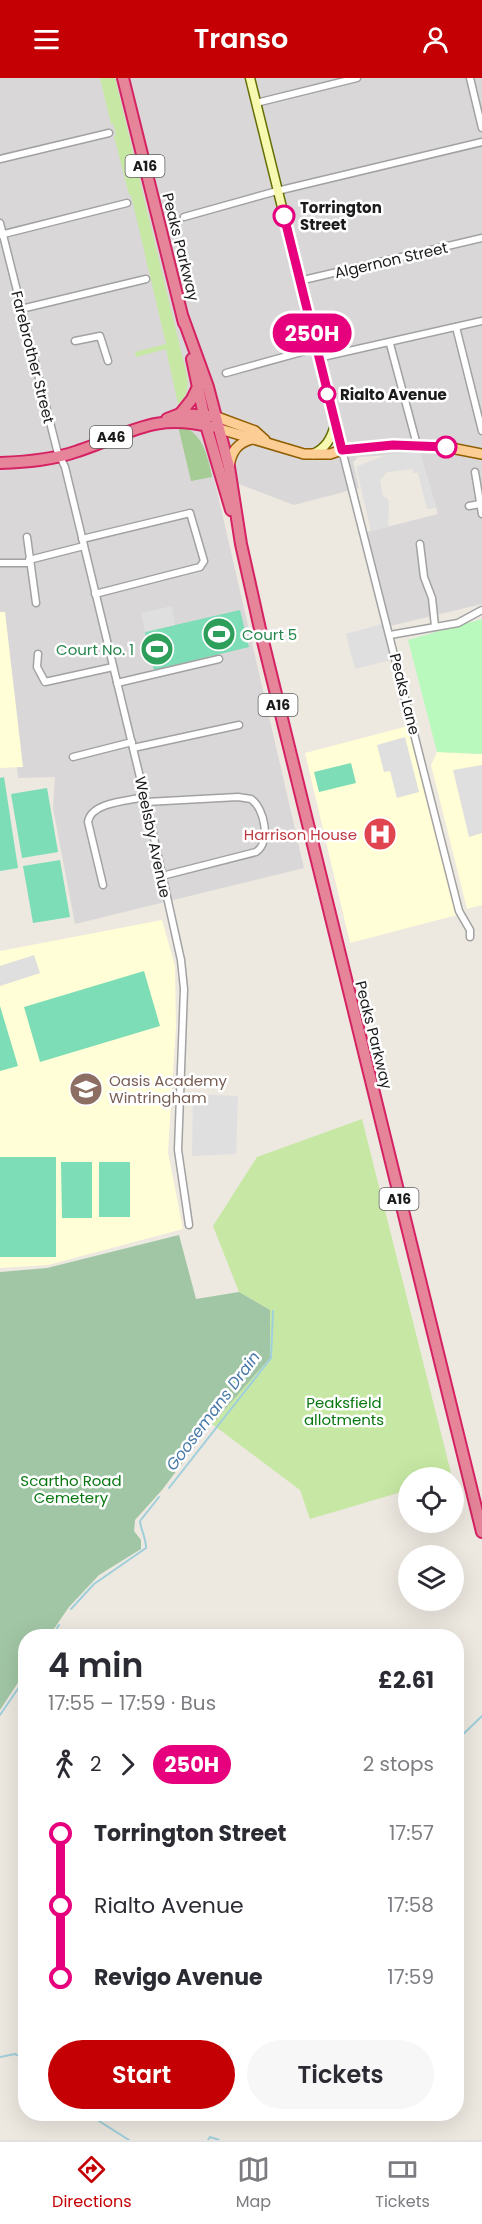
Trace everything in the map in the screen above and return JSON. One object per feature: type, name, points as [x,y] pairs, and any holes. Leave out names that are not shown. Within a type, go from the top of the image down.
[{"type":"highway","name":"Peaks Parkway","points":[[123,78],[183,318],[205,420],[241,544],[380,1126],[482,1532]]},
{"type":"highway","name":"Peaks Parkway","points":[[183,318],[217,417],[229,467],[241,544]]},
{"type":"highway","points":[[180,414],[198,387]]},
{"type":"highway","name":"A46","points":[[0,463],[58,456],[180,414],[205,420],[220,429]]},
{"type":"highway","name":"A46","points":[[164,421],[205,420],[217,417]]},
{"type":"main road","points":[[250,78],[342,450]]},
{"type":"main road","name":"A46","points":[[217,417],[255,431],[267,441]]},
{"type":"main road","points":[[312,454],[324,447],[332,437],[335,424]]},
{"type":"main road","name":"A46","points":[[220,429],[267,441],[285,449],[312,454],[417,445],[482,454]]},
{"type":"main road","points":[[229,467],[237,446],[255,439]]},
{"type":"street","points":[[256,103],[357,78]]},
{"type":"street","points":[[470,78],[482,128]]},
{"type":"street","points":[[0,159],[109,133]]},
{"type":"street","points":[[183,217],[278,191],[482,142]]},
{"type":"street","points":[[1,235],[127,203]]},
{"type":"street","name":"Farebrother Street","points":[[0,223],[1,235],[58,456]]},
{"type":"street","name":"Algernon Street","points":[[299,281],[482,238]]},
{"type":"street","points":[[21,309],[146,279]]},
{"type":"street","points":[[318,358],[390,344],[482,321]]},
{"type":"street","points":[[456,327],[482,431]]},
{"type":"street","points":[[75,341],[100,336],[108,361]]},
{"type":"street","points":[[390,344],[417,445]]},
{"type":"street","points":[[226,373],[316,348]]},
{"type":"street","name":"Peaks Lane","points":[[342,450],[459,911],[470,930],[470,937]]},
{"type":"street","name":"Weelsby Avenue","points":[[58,456],[65,466],[146,799],[181,960],[184,989],[178,1150],[189,1225]]},
{"type":"street","points":[[475,472],[482,514]]},
{"type":"street","points":[[469,506],[480,504]]},
{"type":"street","points":[[0,562],[29,561],[83,542],[190,513],[204,561],[200,567],[96,594]]},
{"type":"street","points":[[27,537],[36,603]]},
{"type":"street","points":[[420,543],[424,577],[432,598],[435,626]]},
{"type":"street","points":[[390,635],[458,623],[482,610]]},
{"type":"street","points":[[38,654],[37,667],[45,682],[113,667]]},
{"type":"street","points":[[117,682],[219,659]]},
{"type":"street","points":[[73,757],[239,725]]},
{"type":"street","points":[[103,885],[88,822],[90,814],[98,808],[146,799],[237,797],[251,799],[259,809],[266,836],[263,845],[256,852],[162,876]]},
{"type":"shaded area","points":[[0,78],[482,78],[482,604],[390,626],[367,532],[438,514],[420,453],[358,457],[353,462],[359,488],[294,505],[213,474],[304,868],[75,924],[53,808],[55,777],[18,778],[5,612],[0,612]]},
{"type":"shaded area","points":[[178,426],[193,432],[198,438],[206,453],[212,477],[191,481]]},
{"type":"shaded area","points":[[420,453],[436,508],[427,509],[418,473],[413,473],[413,469],[387,472],[380,480],[383,497],[389,502],[388,527],[371,531],[356,467],[388,454]]},
{"type":"shaded area","points":[[172,606],[175,625],[145,632],[141,613]]},
{"type":"shaded area","points":[[0,612],[5,612],[23,767],[0,768]]},
{"type":"shaded area","points":[[382,624],[391,660],[355,669],[346,634]]},
{"type":"shaded area","name":"Harrison House","points":[[408,726],[457,915],[350,943],[305,753]]},
{"type":"shaded area","points":[[405,737],[419,792],[397,798],[390,771],[384,772],[377,745]]},
{"type":"shaded area","points":[[437,752],[482,754],[482,905],[467,909],[431,765]]},
{"type":"shaded area","points":[[482,765],[482,833],[469,837],[453,770]]},
{"type":"shaded area","name":"Oasis Academy Wintringham","points":[[162,920],[175,966],[176,1026],[168,1152],[183,1229],[48,1265],[0,1268],[0,951]]},
{"type":"shaded area","points":[[34,955],[40,973],[0,986],[0,966]]},
{"type":"shaded area","points":[[193,1094],[238,1096],[236,1154],[192,1156]]},
{"type":"green space","points":[[100,78],[115,78],[185,368],[186,393],[178,404],[166,349],[136,357],[135,352],[166,344],[131,195],[129,195],[114,136],[116,135],[113,123],[111,124]]},
{"type":"green space","points":[[240,610],[249,647],[154,670],[145,632]]},
{"type":"green space","points":[[482,619],[482,754],[437,752],[408,640]]},
{"type":"green space","points":[[351,763],[356,783],[319,792],[314,772]]},
{"type":"green space","points":[[4,777],[18,868],[0,871],[0,778]]},
{"type":"green space","points":[[47,788],[58,852],[22,858],[11,794]]},
{"type":"green space","points":[[60,860],[70,917],[33,923],[23,866]]},
{"type":"green space","points":[[144,971],[160,1026],[40,1062],[24,1007]]},
{"type":"green space","points":[[0,1006],[18,1066],[0,1071]]},
{"type":"green space","name":"Peaksfield allotments","points":[[362,1119],[449,1467],[398,1467],[398,1493],[310,1519],[300,1490],[212,1424],[270,1358],[270,1310],[239,1292],[213,1226],[257,1157]]},
{"type":"green space","points":[[0,1157],[56,1157],[56,1257],[0,1257]]},
{"type":"green space","points":[[61,1162],[92,1162],[92,1218],[62,1218]]},
{"type":"green space","points":[[99,1162],[130,1162],[130,1217],[99,1217]]},
{"type":"green space","name":"Scartho Road Cemetery","points":[[179,1235],[196,1299],[239,1292],[270,1310],[270,1358],[212,1424],[162,1490],[135,1520],[134,1531],[141,1540],[141,1549],[99,1575],[69,1607],[54,1629],[18,1629],[18,1683],[0,1710],[0,1272],[47,1268]]},
{"type":"waterway","name":"Goosemans Drain","points":[[169,1488],[271,1358],[273,1311]]},
{"type":"waterway","name":"Goosemans Drain","points":[[71,1609],[94,1584],[146,1548],[140,1521],[159,1497]]},
{"type":"waterway","name":"Goosemans Drain","points":[[56,1629],[59,1625]]},
{"type":"waterway","name":"Goosemans Drain","points":[[0,1715],[18,1689]]},
{"type":"waterway","points":[[464,1733],[482,1716]]},
{"type":"waterway","points":[[0,2057],[18,2055]]},
{"type":"waterway","points":[[99,2121],[129,2140]]},
{"type":"waterway","points":[[208,2140],[210,2137],[219,2140]]},
{"type":"bus line","name":"250H","points":[[284,216],[342,450],[393,445],[446,447]]},
{"type":"place","name":"Torrington Street","points":[[284,216]]},
{"type":"place","name":"Rialto Avenue","points":[[327,394]]},
{"type":"place","name":"Court 5","points":[[219,634]]},
{"type":"place","name":"Court No. 1","points":[[157,649]]},
{"type":"place","name":"Harrison House","points":[[380,834]]},
{"type":"place","name":"Oasis Academy Wintringham","points":[[86,1089]]}]
